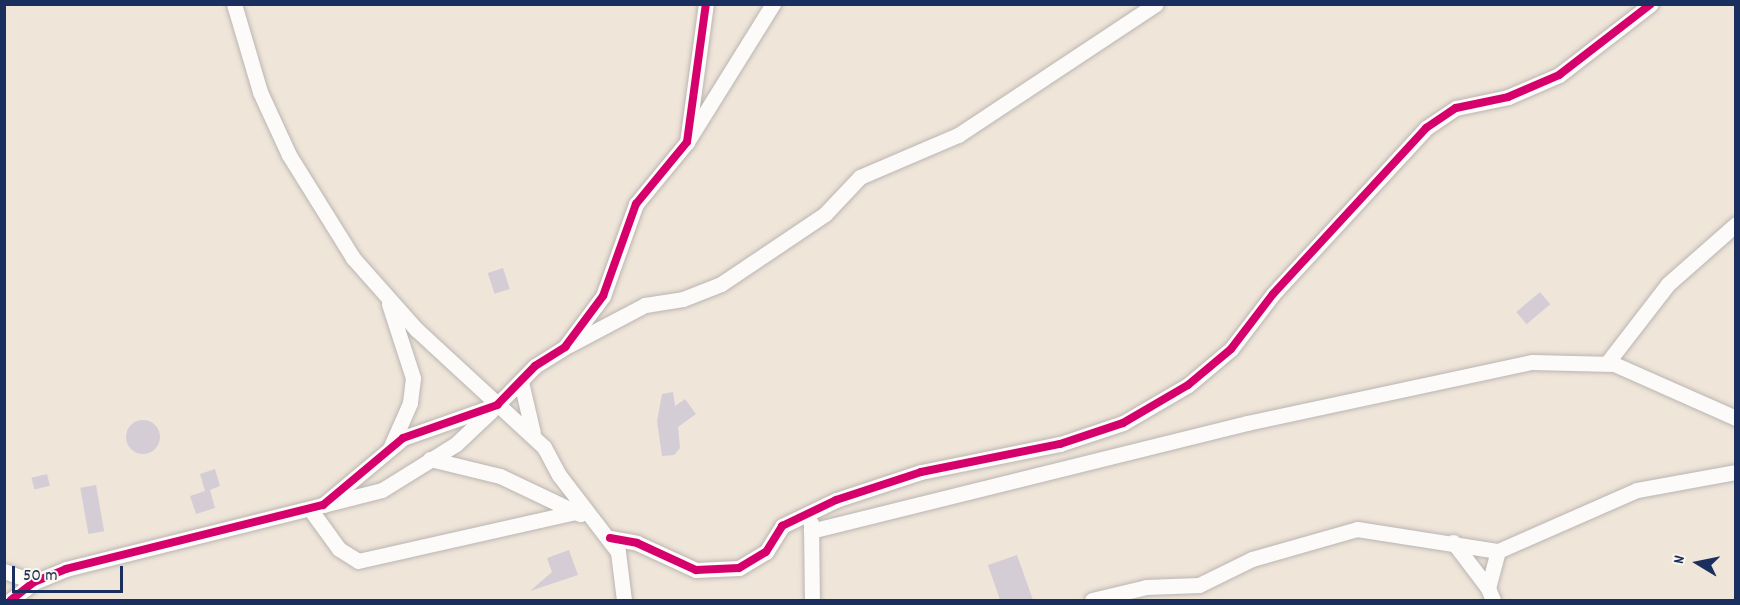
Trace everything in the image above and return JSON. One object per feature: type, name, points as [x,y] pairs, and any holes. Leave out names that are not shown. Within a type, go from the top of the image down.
[{"type":"street","points":[[234,4],[260,92],[289,155],[352,258],[494,408],[533,433]]},
{"type":"street","points":[[687,142],[706,4]]},
{"type":"street","points":[[565,346],[603,296],[636,204],[687,142],[773,4]]},
{"type":"street","points":[[12,600],[34,582],[316,507],[365,498],[430,459],[494,408],[521,382],[565,346],[645,305],[683,299],[721,285],[825,214],[860,177],[958,135],[1156,4]]},
{"type":"street","points":[[610,538],[715,572],[756,562],[782,525],[811,509],[921,472],[1085,437],[1123,423],[1179,391],[1231,349],[1273,294],[1426,128],[1456,108],[1508,97],[1559,75],[1651,4]]},
{"type":"street","points":[[1606,363],[1668,284],[1736,224]]},
{"type":"street","points":[[386,296],[413,378],[410,403],[391,446]]},
{"type":"street","points":[[811,531],[1396,390],[1532,362],[1606,363],[1642,373],[1736,418]]},
{"type":"street","points":[[521,382],[533,433],[591,519],[610,538],[618,552],[624,600]]},
{"type":"street","points":[[316,507],[391,446],[448,421],[494,408]]},
{"type":"street","points":[[430,459],[500,476],[545,493],[574,512],[591,519]]},
{"type":"street","points":[[1092,600],[1146,587],[1200,593],[1251,559],[1358,529],[1453,542],[1498,551],[1637,490],[1736,472]]},
{"type":"street","points":[[316,507],[339,549],[358,561],[574,512]]},
{"type":"street","points":[[811,509],[812,600]]},
{"type":"street","points":[[1453,542],[1490,594]]},
{"type":"street","points":[[1490,594],[1498,551]]},
{"type":"street","points":[[4,571],[34,582]]},
{"type":"building","points":[[503,268],[510,289],[495,294],[488,273]]},
{"type":"building","points":[[1540,292],[1550,304],[1527,324],[1516,312]]},
{"type":"building","points":[[673,392],[675,406],[685,399],[696,414],[678,427],[680,448],[674,455],[662,456],[657,421],[662,394]]},
{"type":"building","points":[[143,420],[155,425],[160,437],[155,449],[143,454],[131,449],[126,437],[131,425]]},
{"type":"building","points":[[215,469],[220,486],[210,490],[215,508],[196,514],[190,496],[205,491],[200,474]]},
{"type":"building","points":[[47,474],[50,486],[34,490],[31,478]]},
{"type":"building","points":[[96,485],[104,531],[88,534],[80,488]]},
{"type":"building","points":[[569,550],[578,575],[530,591],[552,572],[547,558]]},
{"type":"building","points":[[1017,555],[1033,600],[1000,600],[988,565]]},
{"type":"cycle path","points":[[11,600],[34,582],[66,569],[323,505],[403,438],[497,405],[535,366],[565,347],[603,296],[636,204],[687,142],[706,4]]},
{"type":"cycle path","points":[[610,538],[637,543],[696,570],[739,568],[766,552],[782,526],[836,500],[921,472],[1060,444],[1123,423],[1188,385],[1231,349],[1273,294],[1426,128],[1456,108],[1508,97],[1559,75],[1651,4]]}]
